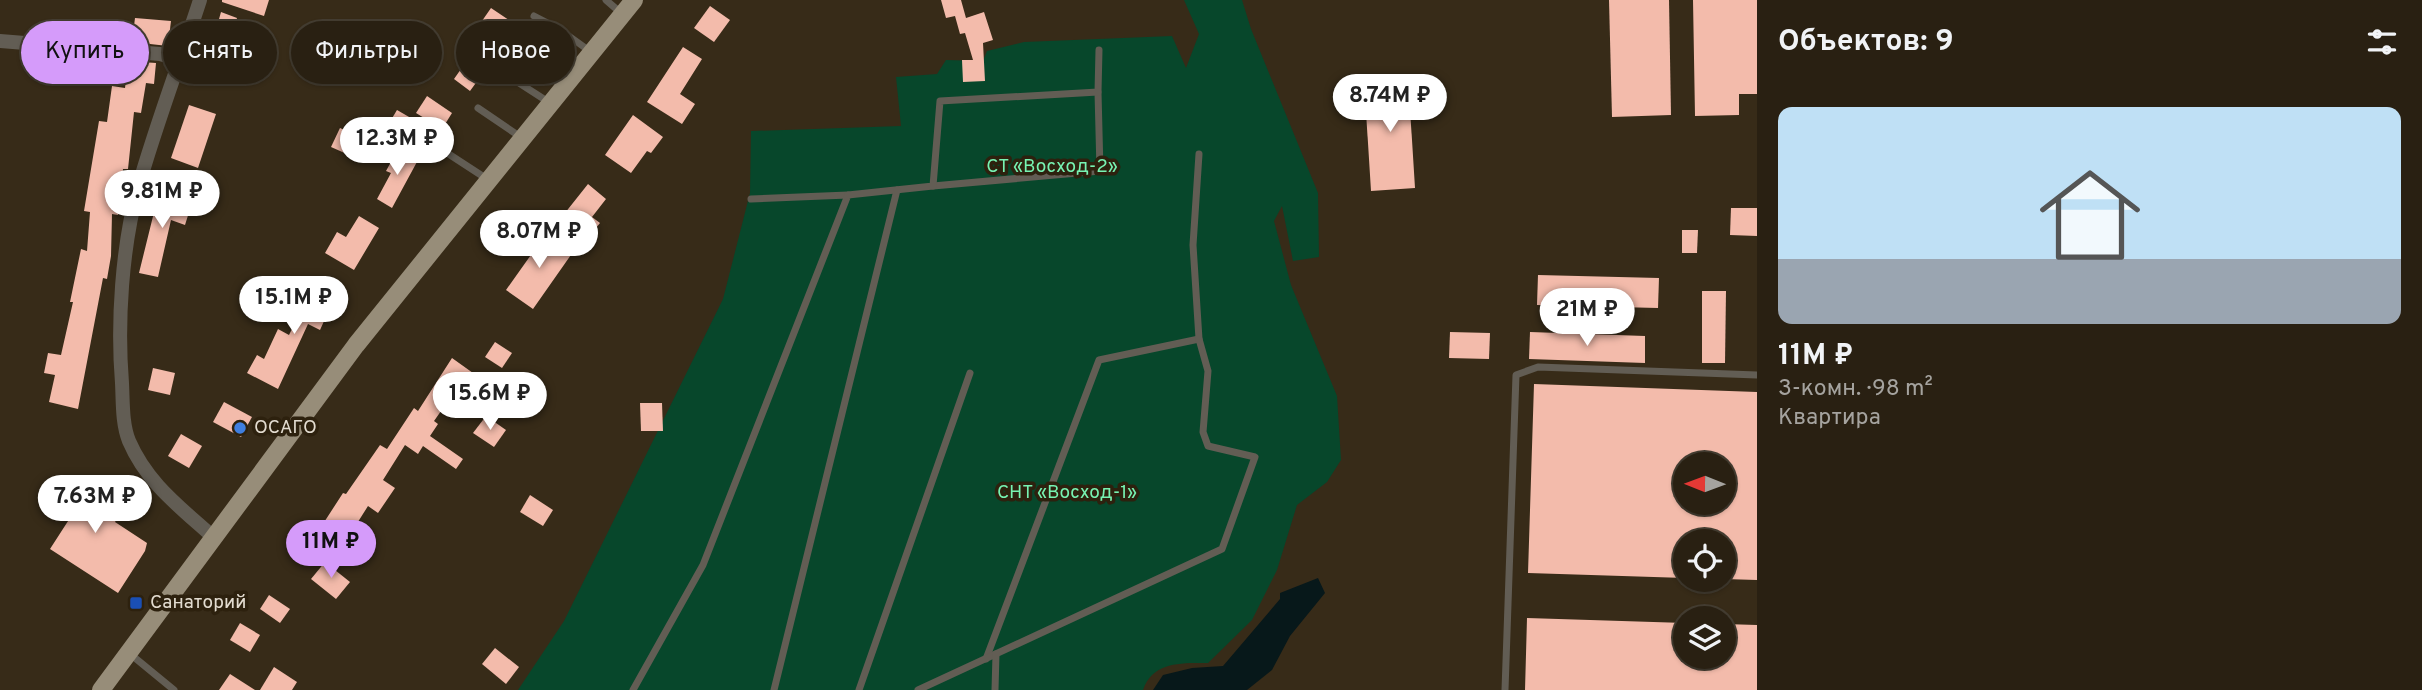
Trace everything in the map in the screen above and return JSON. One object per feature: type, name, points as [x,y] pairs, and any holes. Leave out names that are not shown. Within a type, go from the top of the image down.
[{"type":"main road","points":[[101,690],[347,356],[628,7]]},
{"type":"street","points":[[193,21],[200,0]]},
{"type":"street","points":[[0,41],[163,55]]},
{"type":"street","points":[[173,84],[138,189],[125,257],[120,362],[125,422],[134,451],[150,480],[213,537]]},
{"type":"lane","points":[[606,0],[628,7]]},
{"type":"lane","points":[[534,16],[559,29],[591,52]]},
{"type":"lane","points":[[751,199],[849,195],[1100,171],[1098,50]]},
{"type":"lane","points":[[521,84],[550,103]]},
{"type":"lane","points":[[933,186],[940,100],[1098,92]]},
{"type":"lane","points":[[478,107],[522,138]]},
{"type":"lane","points":[[441,149],[487,179]]},
{"type":"lane","points":[[918,690],[1222,549],[1255,457],[1208,446],[1203,432],[1208,371],[1199,339],[1193,245],[1199,154]]},
{"type":"lane","points":[[774,690],[897,190]]},
{"type":"lane","points":[[633,690],[703,565],[849,195]]},
{"type":"lane","points":[[986,659],[1099,360],[1199,339]]},
{"type":"lane","points":[[1504,690],[1516,375],[1538,367],[1757,375]]},
{"type":"lane","points":[[859,690],[970,373]]},
{"type":"lane","points":[[128,652],[174,690]]},
{"type":"lane","points":[[995,690],[996,654]]},
{"type":"green space","points":[[1184,0],[1242,0],[1251,29],[1318,193],[1319,257],[1293,261],[1282,206],[1274,221],[1291,285],[1337,396],[1341,460],[1327,482],[1297,505],[1277,570],[1252,620],[1208,663],[1179,664],[1161,669],[1143,690],[518,690],[564,621],[723,299],[750,193],[751,131],[901,126],[896,77],[937,74],[946,60],[983,61],[987,51],[1024,42],[1172,36],[1186,68],[1199,34]]},
{"type":"shaded area","points":[[1318,578],[1325,593],[1290,636],[1272,670],[1247,690],[1153,690],[1163,675],[1192,668],[1223,666],[1280,599],[1280,593]]},
{"type":"building","points":[[222,0],[269,0],[264,16]]},
{"type":"building","points":[[941,0],[961,0],[966,18],[984,12],[993,40],[983,43],[985,81],[963,82],[962,60],[973,60],[965,33],[960,34],[955,16],[946,18]]},
{"type":"building","points":[[1609,0],[1669,0],[1671,115],[1612,117]]},
{"type":"building","points":[[1693,0],[1757,0],[1757,94],[1739,94],[1739,115],[1695,116]]},
{"type":"building","points":[[710,6],[730,20],[714,42],[694,28]]},
{"type":"building","points":[[491,8],[510,21],[482,21]]},
{"type":"building","points":[[221,12],[237,18],[236,21],[218,21]]},
{"type":"building","points":[[135,18],[171,21],[163,21],[163,45],[149,44],[149,21],[135,21]]},
{"type":"building","points":[[683,47],[702,59],[680,94],[695,104],[682,124],[647,102]]},
{"type":"building","points":[[149,62],[156,63],[154,84],[149,83]]},
{"type":"building","points":[[1408,77],[1415,188],[1371,191],[1364,80]]},
{"type":"building","points":[[125,84],[146,84],[141,113],[134,112],[128,169],[123,169],[118,215],[112,214],[111,256],[107,279],[103,278],[78,409],[49,402],[55,375],[44,373],[48,353],[61,355],[81,249],[87,251],[90,212],[84,211],[99,121],[107,122],[112,86],[125,88]]},
{"type":"building","points":[[461,84],[475,84],[470,91]]},
{"type":"building","points":[[427,96],[452,113],[442,129],[416,113]]},
{"type":"building","points":[[189,105],[216,114],[198,168],[171,158]]},
{"type":"building","points":[[397,110],[416,121],[404,142],[385,130]]},
{"type":"building","points":[[633,115],[663,137],[651,153],[647,151],[631,173],[605,155]]},
{"type":"building","points":[[340,128],[374,143],[365,162],[331,147]]},
{"type":"building","points":[[398,149],[418,160],[392,208],[377,199],[391,173],[386,171]]},
{"type":"building","points":[[588,184],[606,199],[592,217],[600,223],[587,239],[561,218]]},
{"type":"building","points":[[160,188],[184,196],[181,206],[190,209],[185,225],[171,220],[158,277],[139,273]]},
{"type":"building","points":[[1731,208],[1757,208],[1757,236],[1730,235]]},
{"type":"building","points":[[359,216],[379,228],[354,270],[325,253],[337,232],[346,237]]},
{"type":"building","points":[[1682,230],[1698,230],[1697,253],[1682,253]]},
{"type":"building","points":[[542,231],[573,252],[533,309],[506,290],[533,252],[529,250]]},
{"type":"building","points":[[1538,275],[1659,278],[1658,308],[1537,305]]},
{"type":"building","points":[[317,279],[339,288],[320,330],[308,324],[278,389],[247,373],[257,355],[264,359],[278,329],[289,335]]},
{"type":"building","points":[[1702,291],[1726,291],[1725,363],[1702,363]]},
{"type":"building","points":[[1450,332],[1490,333],[1489,359],[1449,358]]},
{"type":"building","points":[[1530,332],[1645,336],[1645,363],[1529,359]]},
{"type":"building","points":[[495,342],[512,353],[502,368],[485,357]]},
{"type":"building","points":[[452,358],[480,378],[463,401],[453,394],[434,421],[438,424],[430,436],[463,459],[456,469],[423,446],[418,454],[405,445],[383,480],[395,488],[378,513],[368,506],[356,525],[349,521],[324,558],[308,547],[343,493],[346,494],[380,445],[387,449],[414,408],[418,411]]},
{"type":"building","points":[[153,368],[175,373],[170,395],[148,390]]},
{"type":"building","points":[[1534,384],[1757,392],[1757,580],[1736,579],[1736,529],[1673,529],[1673,578],[1528,573]]},
{"type":"building","points":[[224,402],[252,417],[241,437],[213,422]]},
{"type":"building","points":[[640,403],[662,403],[663,431],[641,431]]},
{"type":"building","points":[[486,416],[506,430],[494,447],[473,433]]},
{"type":"building","points":[[181,434],[202,446],[189,468],[168,456]]},
{"type":"building","points":[[51,480],[81,500],[91,485],[125,507],[115,522],[147,543],[145,551],[118,593],[50,549],[70,518],[39,499]]},
{"type":"building","points":[[530,495],[553,510],[543,526],[520,512]]},
{"type":"building","points":[[325,562],[350,582],[336,599],[311,579]]},
{"type":"building","points":[[269,595],[290,609],[280,623],[260,609]]},
{"type":"building","points":[[1527,618],[1673,623],[1673,669],[1736,669],[1736,624],[1757,625],[1757,690],[1525,690]]},
{"type":"building","points":[[240,623],[260,635],[250,652],[230,640]]},
{"type":"building","points":[[495,648],[519,667],[506,684],[482,664]]},
{"type":"building","points":[[274,667],[297,682],[292,690],[260,690]]},
{"type":"building","points":[[230,674],[255,690],[219,690]]},
{"type":"place","name":"ОСАГО","points":[[240,428]]},
{"type":"place","name":"Санаторий","points":[[136,603]]},
{"type":"park label","name":"СТ «Восход-2»","points":[[1052,167]]},
{"type":"park label","name":"СНТ «Восход-1»","points":[[1067,493]]}]
